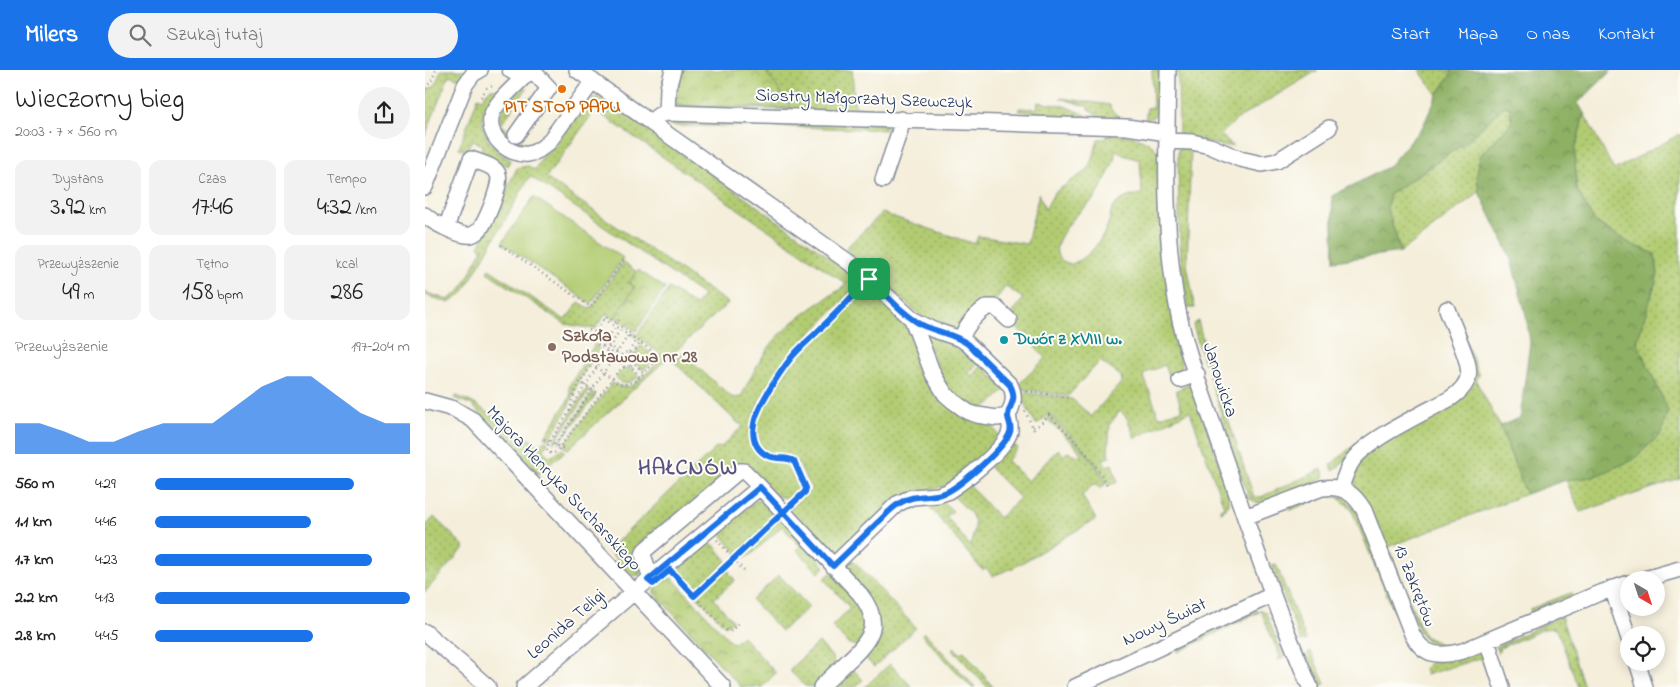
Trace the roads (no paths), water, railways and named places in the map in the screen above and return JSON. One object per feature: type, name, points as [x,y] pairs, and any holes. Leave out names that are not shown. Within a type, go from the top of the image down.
[{"type":"street","points":[[425,187],[465,85],[473,74],[480,70]]},
{"type":"street","points":[[510,70],[528,73],[549,88],[516,135]]},
{"type":"street","points":[[577,70],[857,268],[912,319],[934,330],[961,338],[1010,385],[1013,391],[1013,400],[1008,416],[1011,424],[1010,432],[999,450],[947,492],[912,497],[897,504],[833,566]]},
{"type":"street","points":[[651,122],[659,115],[667,113],[667,88],[673,70]]},
{"type":"street","name":"Janowicka","points":[[1167,70],[1168,225],[1175,296],[1183,330],[1245,518],[1272,595],[1309,687]]},
{"type":"street","points":[[528,73],[496,106],[492,114],[491,126],[494,136],[500,143],[520,154],[539,151],[548,143],[593,81]]},
{"type":"street","name":"Siostry Małgorzaty Szewczyk","points":[[667,113],[1127,127],[1210,146],[1240,159],[1262,164],[1277,161],[1329,128]]},
{"type":"street","points":[[883,180],[900,130],[901,119]]},
{"type":"street","points":[[425,215],[430,220],[447,228],[465,235],[471,235],[479,230],[499,185],[499,176],[493,168],[471,159],[447,228]]},
{"type":"street","points":[[961,338],[969,324],[987,307],[995,307],[1009,320]]},
{"type":"street","points":[[1245,518],[1322,488],[1341,488],[1345,474],[1353,460],[1365,448],[1462,390],[1468,379],[1469,366],[1447,309]]},
{"type":"street","points":[[912,319],[933,374],[945,394],[962,408],[977,415],[997,418],[1008,416]]},
{"type":"street","points":[[1180,380],[1197,374]]},
{"type":"street","name":"Majora Henryka Sucharskiego","points":[[425,401],[454,409],[469,416],[541,486],[634,592],[723,687]]},
{"type":"street","points":[[651,578],[644,561],[643,555],[645,550],[735,474],[739,471],[744,471],[869,607],[873,622],[870,635],[863,647],[821,687]]},
{"type":"street","name":"Leonida Teligi","points":[[524,687],[760,487]]},
{"type":"street","name":"13 Zakrętów","points":[[1341,488],[1355,497],[1364,510],[1411,634],[1421,647],[1434,654],[1443,655],[1463,651],[1620,586]]},
{"type":"street","points":[[1665,573],[1680,569]]},
{"type":"street","points":[[1612,588],[1625,626]]},
{"type":"street","name":"Nowy Świat","points":[[1075,687],[1216,612],[1272,595]]},
{"type":"street","points":[[425,632],[488,687]]},
{"type":"street","points":[[1487,641],[1501,687]]},
{"type":"street","points":[[1640,671],[1645,687]]},
{"type":"place","name":"PIT STOP PAPU","points":[[562,89]]},
{"type":"place","name":"Dwór z XVIII w.","points":[[1004,340]]},
{"type":"place","name":"Szkoła Podstawowa nr 28","points":[[552,347]]},
{"type":"district","name":"HAŁCNÓW","points":[[688,469]]}]
